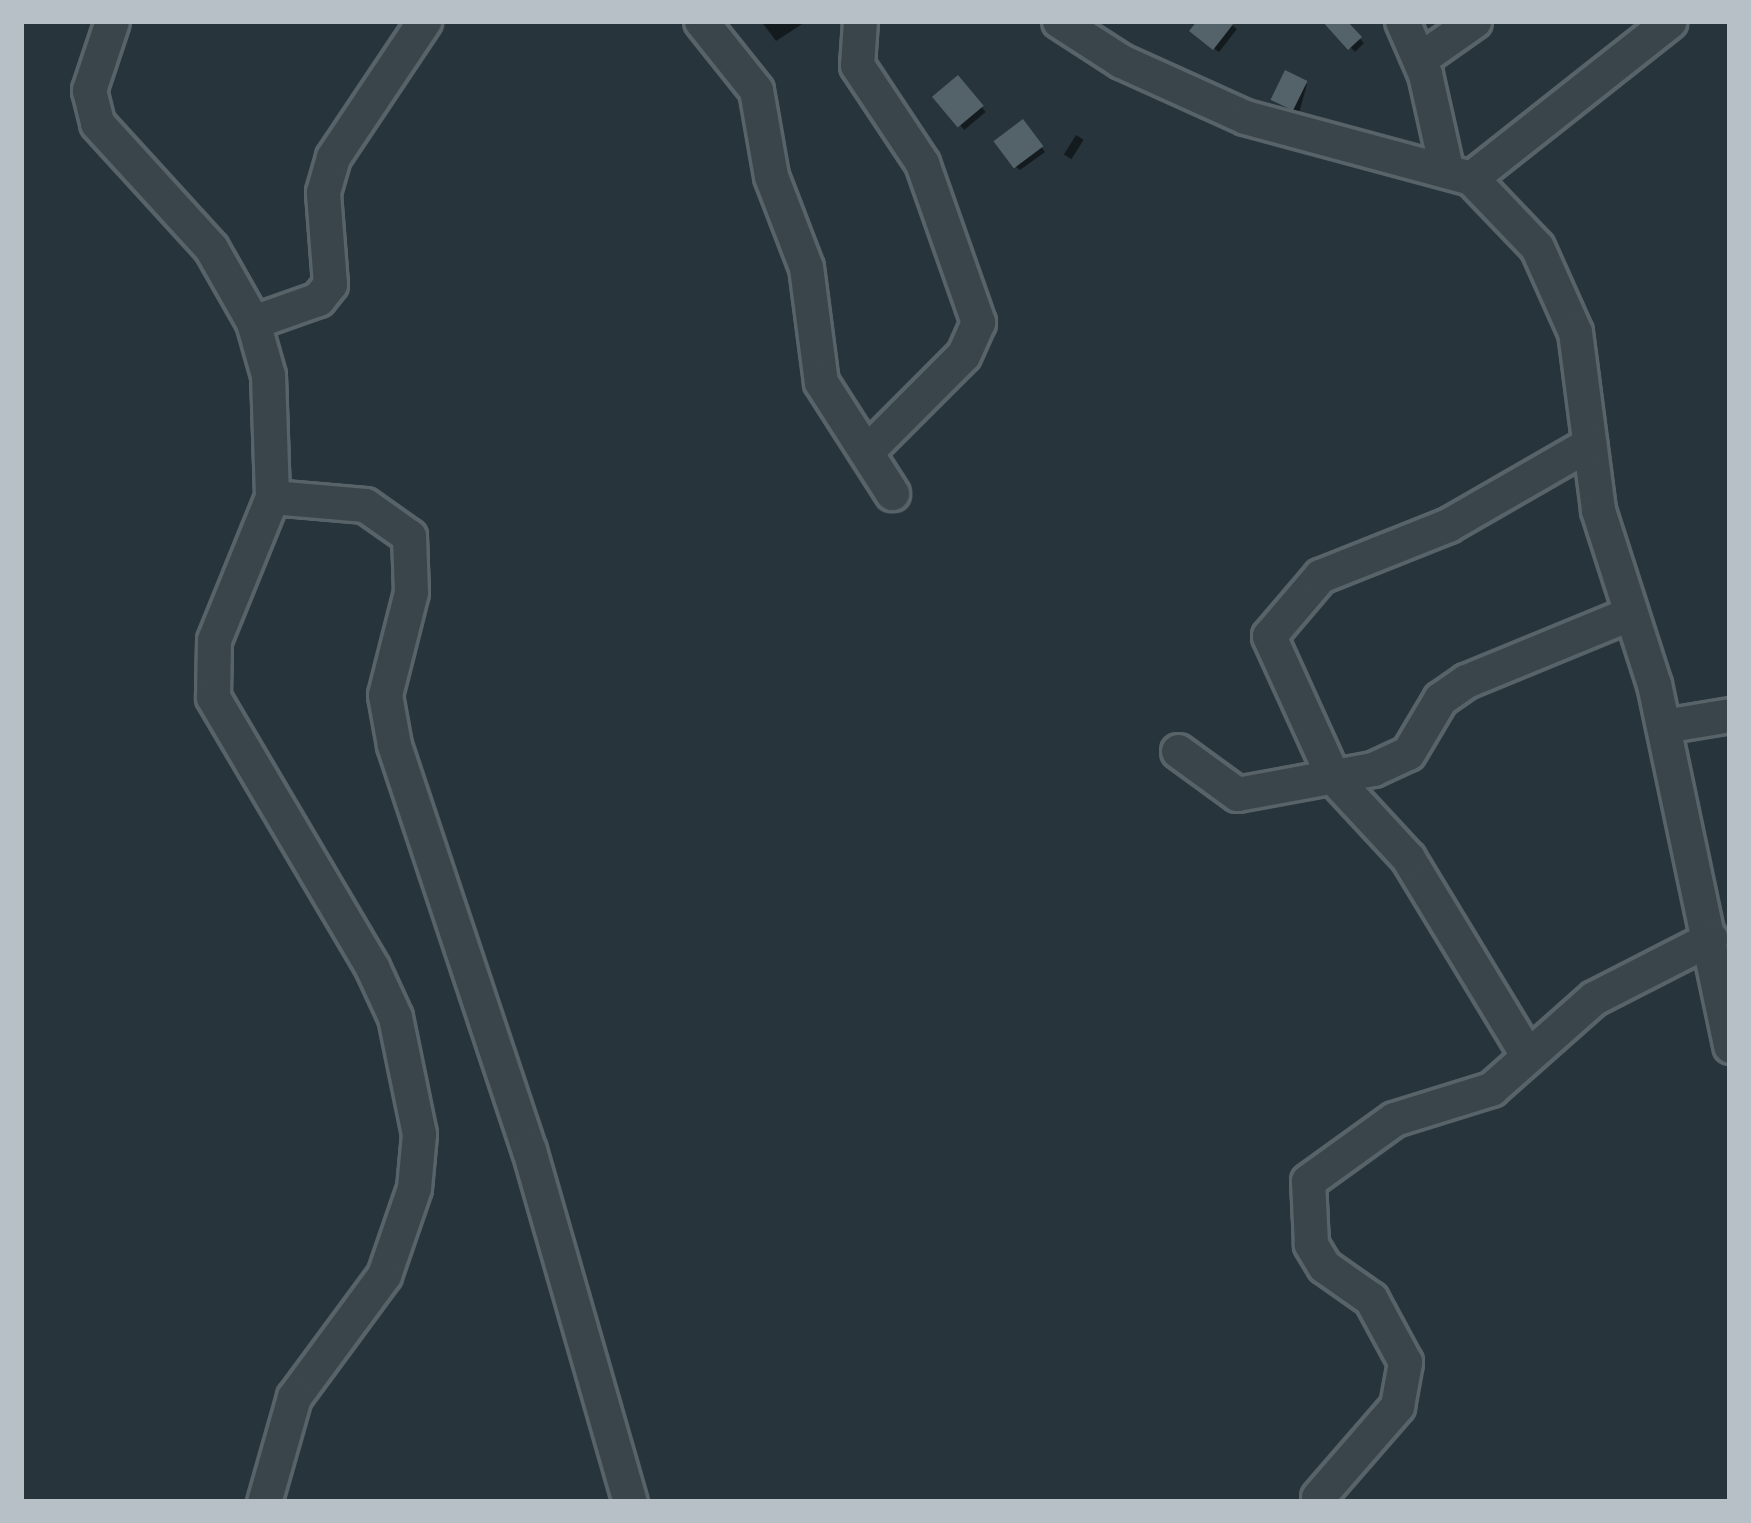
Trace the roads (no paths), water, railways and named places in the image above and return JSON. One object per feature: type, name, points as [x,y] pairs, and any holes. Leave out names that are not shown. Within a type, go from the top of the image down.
[{"type":"street","points":[[112,21],[89,90],[98,123],[191,220],[253,322],[273,411],[272,497],[214,640],[213,698],[372,967],[395,1017],[419,1134],[414,1188],[384,1275],[294,1397],[264,1502]]},
{"type":"street","points":[[253,322],[318,299],[330,284],[323,192],[333,157],[424,21]]},
{"type":"street","points":[[701,21],[756,90],[770,176],[806,267],[821,382],[870,448],[892,493]]},
{"type":"street","points":[[860,21],[857,65],[922,164],[978,322],[964,355],[870,448]]},
{"type":"street","points":[[1059,21],[1121,61],[1245,117],[1459,173],[1528,235],[1568,310],[1582,361],[1598,510],[1664,726],[1715,923],[1730,1046]]},
{"type":"street","points":[[1402,21],[1420,58],[1459,173]]},
{"type":"street","points":[[1420,58],[1474,21]]},
{"type":"street","points":[[1459,173],[1670,21]]},
{"type":"street","points":[[1526,1053],[1408,858],[1333,777],[1268,643],[1300,591],[1448,525],[1588,444]]},
{"type":"street","points":[[272,497],[365,505],[409,536],[411,592],[385,695],[394,745],[529,1150],[630,1502]]},
{"type":"street","points":[[1178,751],[1237,794],[1333,777],[1408,753],[1440,699],[1466,681],[1631,614]]},
{"type":"street","points":[[1664,726],[1730,715]]},
{"type":"street","points":[[1318,1497],[1396,1406],[1405,1362],[1371,1299],[1324,1266],[1311,1244],[1308,1180],[1394,1119],[1491,1089],[1526,1053],[1637,971],[1715,923]]}]
